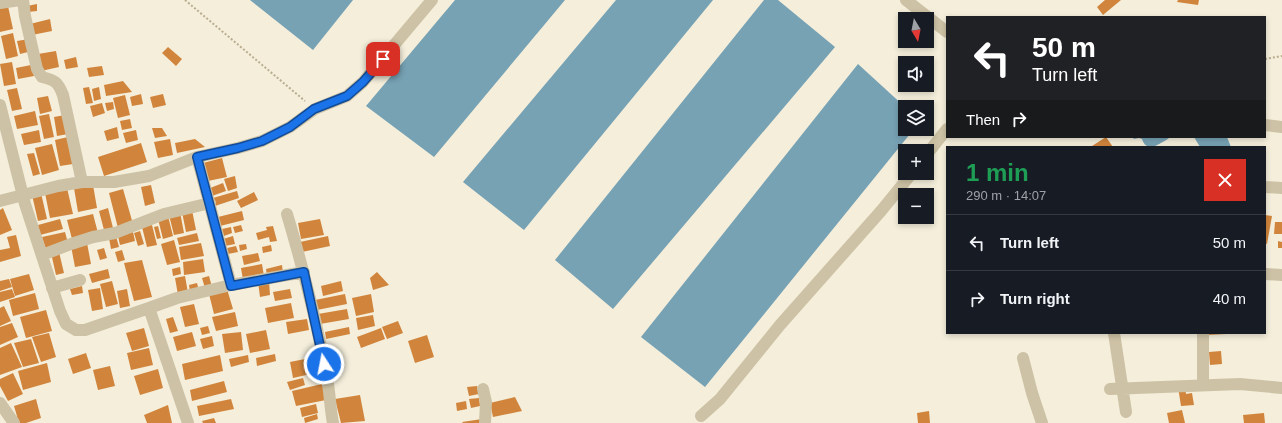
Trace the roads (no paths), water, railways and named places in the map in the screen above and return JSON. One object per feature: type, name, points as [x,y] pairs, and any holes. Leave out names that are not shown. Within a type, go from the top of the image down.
[{"type":"street","points":[[0,3],[20,0]]},
{"type":"street","points":[[23,0],[25,16],[37,69],[42,77],[59,84],[63,95],[82,182]]},
{"type":"street","points":[[0,201],[58,186],[82,182],[114,182],[149,176],[197,157],[262,141],[290,127],[314,109],[347,96],[363,82],[432,0]]},
{"type":"street","points":[[906,0],[946,31]]},
{"type":"street","points":[[0,105],[25,204],[60,312],[66,324],[76,330],[85,330],[178,298],[304,272]]},
{"type":"street","points":[[1266,125],[1282,127]]},
{"type":"street","points":[[934,145],[946,130]]},
{"type":"street","points":[[197,157],[231,286]]},
{"type":"street","points":[[701,416],[720,399],[780,325],[906,180]]},
{"type":"street","points":[[1266,187],[1282,188]]},
{"type":"street","points":[[42,255],[79,241],[115,233],[164,214],[210,203]]},
{"type":"street","points":[[287,214],[304,272],[326,372],[333,423]]},
{"type":"street","points":[[1266,274],[1282,275]]},
{"type":"street","points":[[52,288],[80,280]]},
{"type":"street","points":[[149,308],[188,423]]},
{"type":"street","points":[[1114,334],[1126,412]]},
{"type":"street","points":[[1203,334],[1204,384]]},
{"type":"street","points":[[1023,358],[1042,423]]},
{"type":"street","points":[[1110,389],[1204,384],[1240,384],[1282,388]]},
{"type":"street","points":[[483,389],[486,402],[485,423]]},
{"type":"street","points":[[0,403],[14,423]]},
{"type":"water","points":[[250,0],[353,0],[313,50]]},
{"type":"water","points":[[455,0],[565,0],[434,157],[366,106]]},
{"type":"water","points":[[616,0],[713,0],[524,230],[463,182]]},
{"type":"water","points":[[764,0],[778,0],[835,47],[613,309],[555,260]]},
{"type":"water","points":[[858,64],[898,101],[898,136],[908,136],[902,144],[898,144],[898,149],[705,387],[641,337]]},
{"type":"water","points":[[1139,138],[1169,138],[1155,146],[1147,146],[1144,144],[1142,139]]},
{"type":"water","points":[[1195,138],[1227,138],[1231,146],[1199,146]]}]
